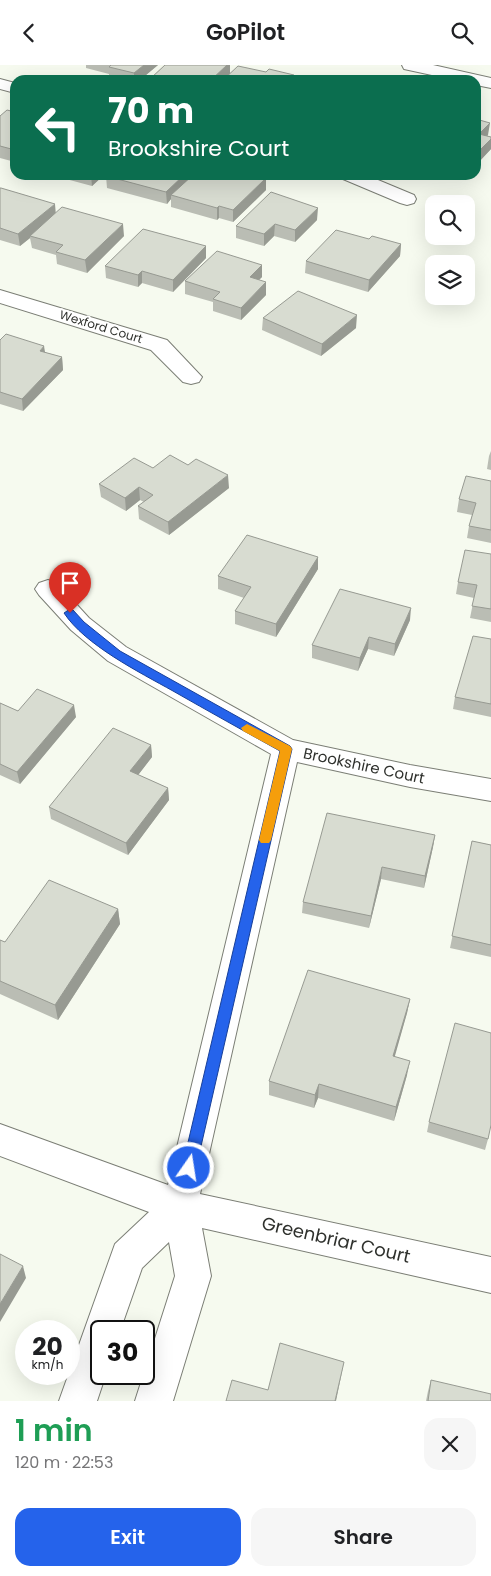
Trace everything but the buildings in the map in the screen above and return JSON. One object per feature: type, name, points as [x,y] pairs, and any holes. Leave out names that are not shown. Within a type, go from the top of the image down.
[{"type":"street","points":[[410,65],[455,75]]},
{"type":"street","points":[[362,180],[407,199]]},
{"type":"street","name":"Wexford Court","points":[[0,296],[159,345],[191,377]]},
{"type":"street","name":"Brookshire Court","points":[[48,589],[80,624],[116,654],[286,749],[410,776],[491,790]]},
{"type":"street","points":[[154,1401],[193,1276],[180,1206],[286,749]]},
{"type":"street","name":"Greenbriar Court","points":[[0,1139],[180,1206],[491,1275]]},
{"type":"street","points":[[106,1320],[128,1257],[180,1206]]},
{"type":"street","points":[[78,1401],[90,1366]]},
{"type":"slow traffic","points":[[247,728],[286,749],[265,840]]},
{"type":"route","points":[[70,613],[80,624],[116,654],[286,749],[189,1168]]}]
